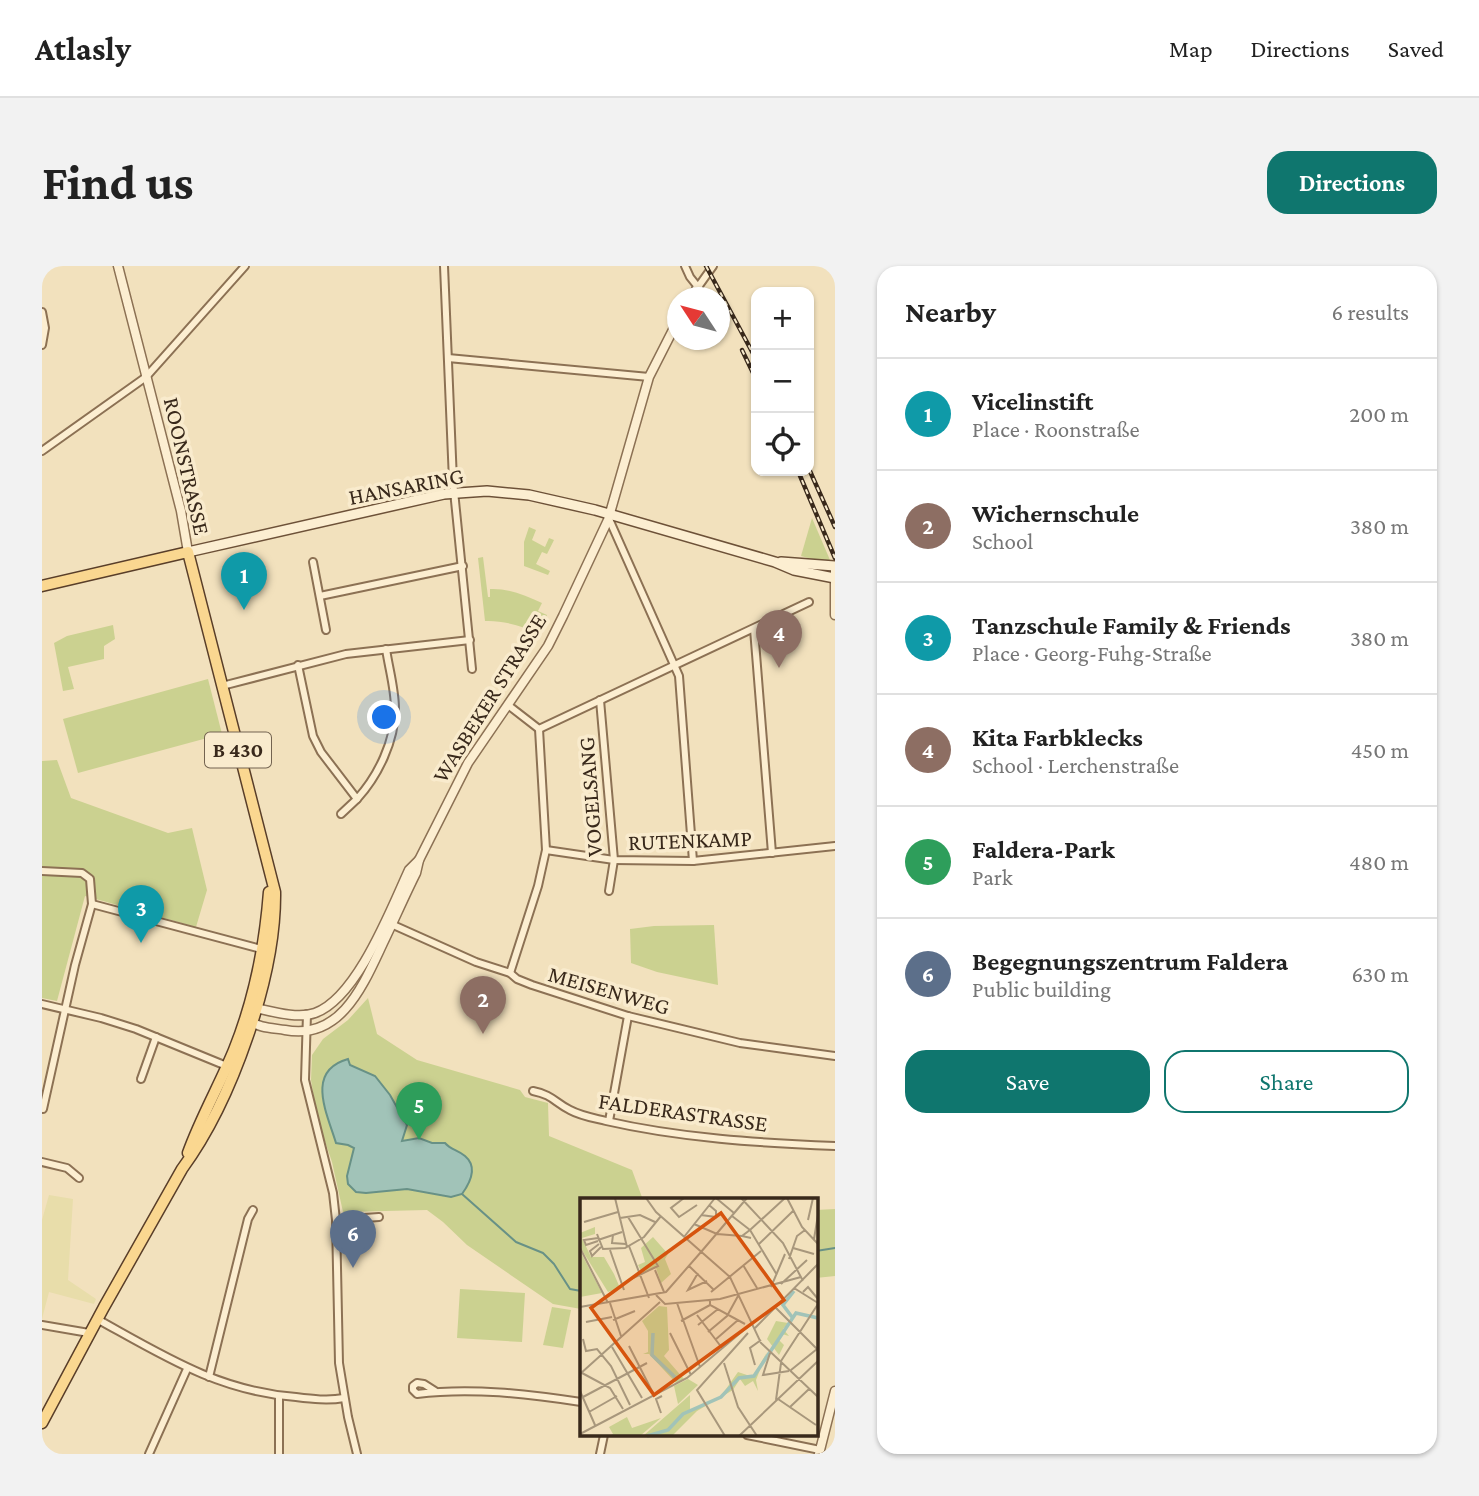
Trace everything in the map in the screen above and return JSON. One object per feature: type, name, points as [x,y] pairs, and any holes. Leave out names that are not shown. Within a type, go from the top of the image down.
[{"type":"main road","name":"HANSARING","points":[[42,586],[454,493],[512,493],[610,514],[775,562],[794,570],[835,578]]},
{"type":"main road","name":"ROONSTRASSE","points":[[188,552],[275,892],[272,937],[250,1015]]},
{"type":"main road","name":"HANSARING","points":[[775,562],[835,566]]},
{"type":"main road","name":"ROONSTRASSE","points":[[250,1015],[271,878]]},
{"type":"main road","name":"B 430","points":[[42,1423],[97,1319],[182,1169],[195,1151],[231,1068],[250,1015]]},
{"type":"street","name":"ROONSTRASSE","points":[[118,266],[181,511],[188,552]]},
{"type":"street","points":[[42,451],[146,377],[245,266]]},
{"type":"street","points":[[444,266],[454,493],[472,669]]},
{"type":"street","points":[[685,266],[698,287],[713,266]]},
{"type":"street","points":[[42,312],[46,328],[42,345]]},
{"type":"street","name":"WASBEKER STRASSE","points":[[308,1032],[319,1028],[349,1006],[365,980],[409,870],[419,860],[468,763],[551,640],[610,514],[649,377],[667,340]]},
{"type":"street","points":[[448,358],[649,377]]},
{"type":"street","points":[[610,514],[609,521],[679,676],[693,862]]},
{"type":"street","points":[[313,562],[326,630]]},
{"type":"street","points":[[320,596],[463,566]]},
{"type":"street","points":[[835,566],[835,615]]},
{"type":"street","points":[[539,729],[809,602]]},
{"type":"street","points":[[754,629],[772,853]]},
{"type":"street","points":[[222,686],[338,656],[470,640]]},
{"type":"street","points":[[341,814],[368,787],[383,761],[395,718],[386,649]]},
{"type":"street","points":[[298,665],[313,736],[321,752],[357,799]]},
{"type":"street","name":"VOGELSANG","points":[[600,700],[614,860],[609,891]]},
{"type":"street","points":[[508,705],[539,729],[546,850],[538,886],[510,973]]},
{"type":"street","name":"RUTENKAMP","points":[[546,850],[614,860],[693,862],[835,846]]},
{"type":"street","points":[[42,871],[82,873],[90,879],[92,904],[64,1009],[43,1110]]},
{"type":"street","points":[[92,904],[261,949]]},
{"type":"street","name":"WASBEKER STRASSE","points":[[307,1014],[324,1008],[342,994],[388,923]]},
{"type":"street","name":"MEISENWEG","points":[[388,923],[476,962],[510,973],[532,985],[628,1016],[740,1043],[835,1056]]},
{"type":"street","points":[[42,1004],[101,1018],[231,1068]]},
{"type":"street","points":[[250,1015],[307,1014],[305,1080],[333,1193],[336,1220],[337,1347],[344,1398],[357,1454]]},
{"type":"street","points":[[250,1015],[293,1032],[308,1032]]},
{"type":"street","points":[[609,1121],[628,1016]]},
{"type":"street","points":[[141,1079],[156,1037]]},
{"type":"street","name":"FALDERASTRASSE","points":[[533,1091],[548,1094],[578,1114],[609,1121],[670,1132],[835,1146]]},
{"type":"street","points":[[42,1162],[67,1168],[79,1178]]},
{"type":"street","points":[[209,1377],[247,1219],[253,1210]]},
{"type":"street","points":[[336,1220],[379,1217]]},
{"type":"street","points":[[97,1319],[187,1369],[244,1390],[279,1396],[330,1400],[344,1398]]},
{"type":"street","points":[[42,1325],[89,1334]]},
{"type":"street","points":[[149,1454],[187,1369]]},
{"type":"street","points":[[435,1391],[530,1394],[580,1402]]},
{"type":"street","points":[[279,1396],[279,1454]]},
{"type":"street","points":[[751,1436],[819,1452],[834,1397]]},
{"type":"street","points":[[600,1454],[604,1436]]},
{"type":"shaded area","points":[[49,1195],[73,1199],[68,1280],[96,1299],[94,1304],[49,1292],[42,1319],[42,1220]]},
{"type":"green space","points":[[812,518],[830,560],[819,561],[801,556]]},
{"type":"green space","points":[[529,527],[536,530],[532,540],[545,547],[549,538],[554,540],[547,554],[542,552],[536,564],[550,571],[548,575],[524,566],[524,542]]},
{"type":"green space","points":[[483,557],[488,597],[490,589],[503,590],[542,603],[538,611],[547,615],[538,634],[512,624],[485,621],[478,558]]},
{"type":"green space","points":[[113,625],[115,639],[104,646],[104,659],[68,667],[74,689],[63,691],[54,643],[67,636]]},
{"type":"green space","points":[[208,679],[222,734],[78,773],[63,719]]},
{"type":"green space","points":[[57,760],[71,798],[168,833],[192,828],[207,890],[196,927],[85,896],[57,1001],[42,998],[42,761]]},
{"type":"green space","points":[[714,925],[718,985],[657,972],[631,963],[630,929]]},
{"type":"green space","points":[[368,998],[377,1034],[417,1060],[520,1090],[525,1097],[548,1103],[549,1136],[632,1170],[642,1198],[580,1198],[580,1309],[553,1304],[467,1245],[427,1210],[343,1212],[332,1162],[317,1118],[311,1080],[312,1055],[323,1039],[348,1020]]},
{"type":"green space","points":[[835,1209],[835,1276],[818,1278],[818,1210]]},
{"type":"green space","points":[[460,1289],[525,1293],[522,1342],[457,1338]]},
{"type":"green space","points":[[552,1307],[571,1310],[563,1348],[543,1345]]},
{"type":"water","points":[[348,1059],[350,1065],[375,1076],[390,1095],[407,1125],[402,1141],[419,1138],[432,1143],[445,1143],[469,1160],[471,1175],[462,1194],[451,1197],[407,1189],[366,1193],[356,1192],[348,1184],[347,1176],[354,1148],[336,1143],[322,1094],[327,1073],[335,1065]]},
{"type":"waterway","points":[[462,1194],[516,1242],[543,1253],[554,1264],[570,1289],[580,1291]]},
{"type":"waterway","points":[[818,1251],[835,1248]]},
{"type":"railway","points":[[706,266],[751,350]]},
{"type":"railway","points":[[742,350],[751,369]]},
{"type":"railway","points":[[800,476],[835,558]]},
{"type":"railway","points":[[812,476],[835,527]]},
{"type":"place","name":"Vicelinstift","points":[[244,610]]},
{"type":"place","name":"Kita Farbklecks","points":[[779,668]]},
{"type":"place","name":"Tanzschule Family & Friends","points":[[141,943]]},
{"type":"place","name":"Wichernschule","points":[[483,1034]]},
{"type":"place","name":"Faldera-Park","points":[[419,1140]]},
{"type":"place","name":"Begegnungszentrum Faldera","points":[[353,1268]]}]
